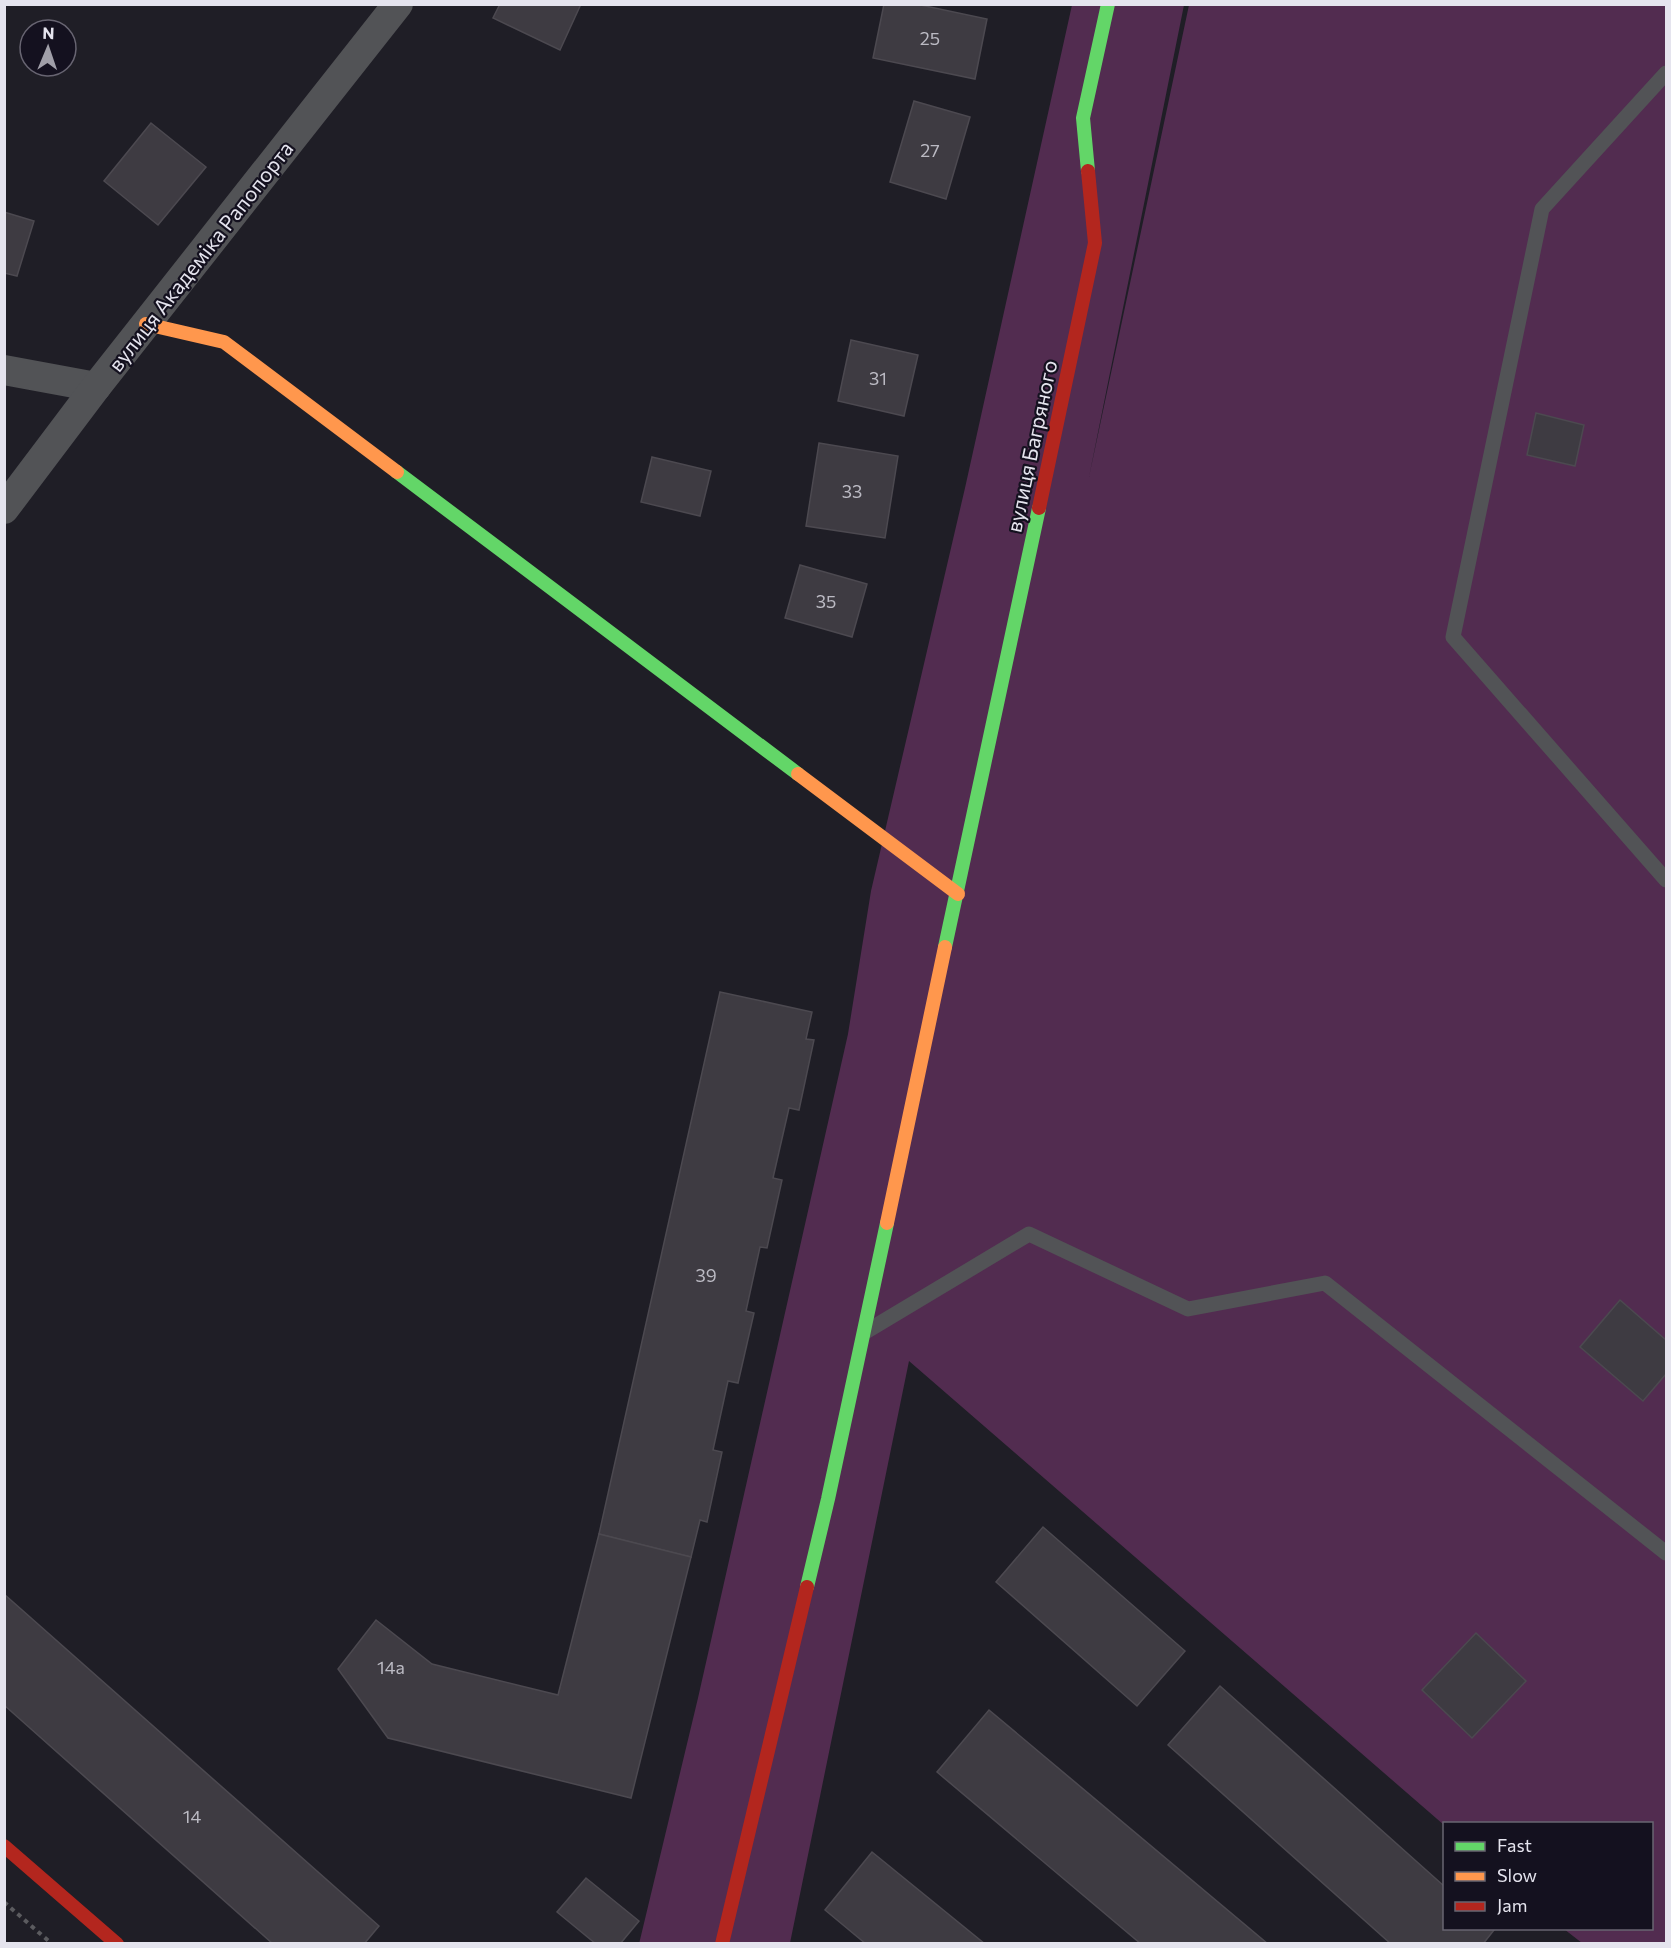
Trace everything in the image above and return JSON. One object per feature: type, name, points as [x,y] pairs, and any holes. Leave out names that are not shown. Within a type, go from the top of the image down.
[{"type":"street","name":"вулиця Академіка Рапопорта","points":[[4,509],[96,387],[398,4]]},
{"type":"street","name":"вулиця Багряного","points":[[722,1944],[828,1499],[1095,243],[1083,118],[1108,4]]},
{"type":"street","points":[[146,324],[224,342],[958,894]]},
{"type":"street","points":[[4,370],[96,387]]},
{"type":"street","points":[[4,1846],[117,1944]]},
{"type":"lane","points":[[1666,74],[1542,209],[1453,637],[1666,880]]},
{"type":"lane","points":[[864,1332],[1029,1234],[1188,1309],[1325,1283],[1666,1553]]},
{"type":"path","points":[[4,1902],[52,1944]]},
{"type":"shaded area","points":[[1072,5],[1184,5],[1089,477],[1189,5],[1666,5],[1666,1943],[1582,1943],[1565,1930],[1653,1930],[1653,1822],[1443,1822],[1443,1824],[909,1361],[790,1943],[639,1944],[698,1698],[848,1034],[871,891],[965,488]]},
{"type":"building","points":[[500,4],[581,4],[560,50],[493,18]]},
{"type":"building","points":[[884,4],[916,4],[987,19],[975,79],[873,58]]},
{"type":"building","points":[[914,101],[970,117],[946,199],[890,182]]},
{"type":"building","points":[[151,123],[206,167],[158,225],[104,181]]},
{"type":"building","points":[[4,212],[34,221],[17,276],[4,273]]},
{"type":"building","points":[[851,340],[918,355],[904,416],[838,401]]},
{"type":"building","points":[[1536,413],[1584,425],[1575,466],[1527,455]]},
{"type":"building","points":[[819,443],[898,456],[885,538],[806,526]]},
{"type":"building","points":[[652,457],[711,471],[700,516],[641,502]]},
{"type":"building","points":[[800,565],[867,584],[852,637],[785,618]]},
{"type":"building","points":[[720,992],[812,1012],[806,1039],[814,1040],[799,1110],[789,1108],[773,1178],[782,1180],[767,1248],[760,1247],[746,1311],[754,1313],[738,1383],[728,1381],[713,1450],[722,1452],[707,1522],[700,1520],[691,1557],[599,1534]]},
{"type":"building","points":[[1620,1300],[1666,1340],[1666,1374],[1643,1401],[1580,1347]]},
{"type":"building","points":[[1043,1527],[1185,1651],[1137,1706],[996,1582]]},
{"type":"building","points":[[599,1534],[691,1557],[631,1798],[388,1738],[338,1669],[376,1620],[432,1664],[558,1695]]},
{"type":"building","points":[[4,1594],[379,1926],[364,1944],[273,1944],[4,1705]]},
{"type":"building","points":[[1476,1633],[1526,1681],[1472,1738],[1422,1690]]},
{"type":"building","points":[[1220,1686],[1443,1885],[1443,1930],[1494,1930],[1483,1944],[1391,1944],[1168,1745]]},
{"type":"building","points":[[989,1710],[1268,1944],[1141,1944],[937,1772]]},
{"type":"building","points":[[872,1852],[985,1944],[866,1944],[825,1910]]},
{"type":"building","points":[[586,1878],[639,1921],[620,1944],[596,1944],[557,1912]]},
{"type":"traffic: fast","points":[[1088,171],[1083,118],[1108,4]]},
{"type":"traffic: fast","points":[[397,472],[798,774]]},
{"type":"traffic: fast","points":[[945,947],[1039,508]]},
{"type":"traffic: fast","points":[[807,1587],[887,1223]]},
{"type":"traffic: slow","points":[[146,324],[224,342],[397,472]]},
{"type":"traffic: slow","points":[[798,774],[958,894]]},
{"type":"traffic: slow","points":[[887,1223],[945,947]]},
{"type":"traffic: jam","points":[[1039,508],[1095,243],[1088,171]]},
{"type":"traffic: jam","points":[[722,1944],[807,1587]]},
{"type":"traffic: jam","points":[[4,1846],[117,1944]]}]
